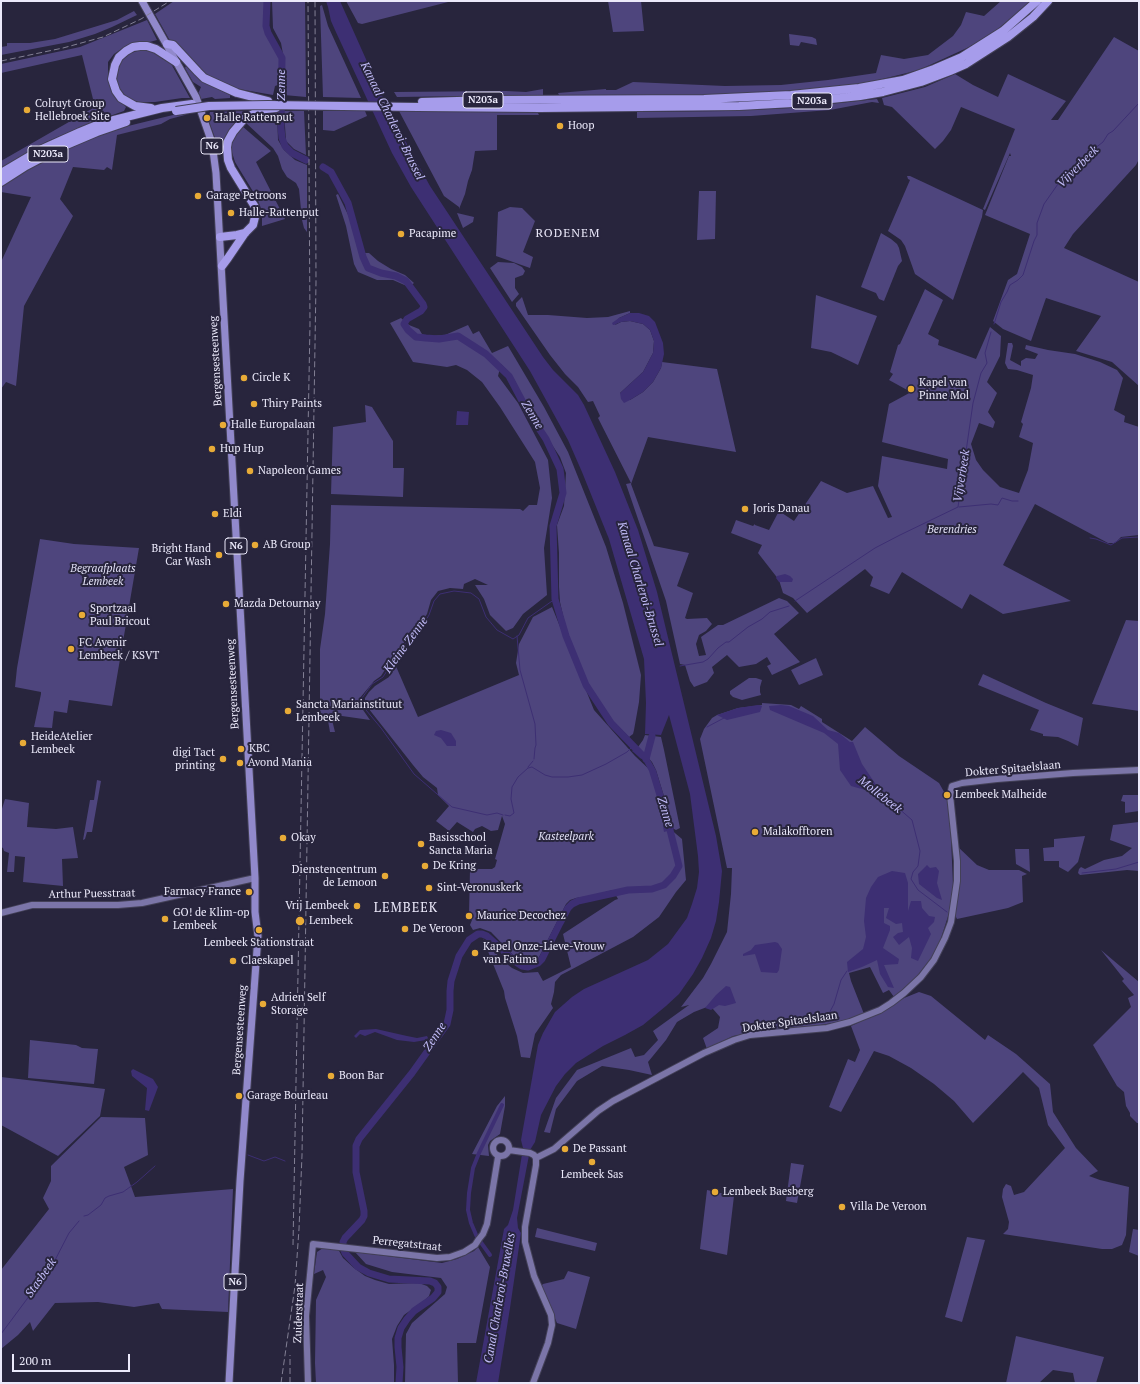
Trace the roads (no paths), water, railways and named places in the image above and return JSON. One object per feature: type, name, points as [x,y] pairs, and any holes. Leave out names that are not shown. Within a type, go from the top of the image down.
[{"type":"highway","name":"N203a","points":[[1,173],[40,150],[80,132],[108,122],[162,108],[209,106],[417,104],[493,100],[717,99],[791,95],[859,88],[903,80],[934,70],[957,59],[1003,31],[1037,1]]},
{"type":"highway","name":"N203a","points":[[1,182],[44,156],[90,135],[121,124],[176,108],[209,103],[268,101],[518,108],[731,106],[793,103],[884,92],[921,82],[950,72],[966,64],[1008,37],[1033,17],[1048,1]]},
{"type":"highway","points":[[166,44],[173,46],[204,78],[237,93],[268,101]]},
{"type":"highway","points":[[162,108],[135,106],[121,98],[116,91],[112,78],[115,64],[119,57],[126,51],[133,47],[140,46],[147,46],[156,49],[176,62]]},
{"type":"highway","points":[[222,266],[245,233],[253,225],[256,213],[252,201],[230,164],[227,153],[228,141],[238,124],[255,112],[291,106]]},
{"type":"highway","points":[[220,236],[245,233]]},
{"type":"main road","name":"Bergensesteenweg","points":[[142,1],[196,97],[212,143],[216,173],[222,266],[255,878],[255,912],[258,936],[240,1181],[229,1383]]},
{"type":"street","name":"Dokter Spitaelslaan","points":[[536,1158],[554,1149],[598,1111],[613,1101],[704,1053],[734,1040],[750,1036],[827,1028],[850,1022],[880,1010],[891,1004],[904,993],[921,977],[934,960],[952,922],[956,891],[957,861],[950,795],[952,786],[997,779],[1139,770]]},
{"type":"street","name":"Arthur Puesstraat","points":[[1,913],[32,905],[118,905],[142,903],[255,878]]},
{"type":"street","points":[[503,1140],[508,1144],[509,1150],[505,1156],[498,1157],[492,1150],[493,1145],[497,1141],[503,1140]]},
{"type":"street","points":[[509,1150],[530,1153],[536,1158],[524,1242],[534,1276],[551,1315],[552,1325],[548,1343],[533,1383]]},
{"type":"street","name":"Perregatstraat","points":[[313,1244],[437,1258],[450,1258],[464,1252],[475,1245],[483,1234],[487,1224],[498,1157]]},
{"type":"street","name":"Zuiderstraat","points":[[308,1383],[306,1316],[313,1244]]},
{"type":"water","points":[[326,1],[340,1],[390,113],[430,186],[543,357],[553,370],[578,395],[615,472],[638,530],[657,592],[716,836],[722,871],[716,921],[711,938],[693,974],[679,994],[643,1025],[603,1046],[576,1063],[556,1086],[541,1115],[535,1142],[530,1150],[517,1218],[518,1228],[521,1233],[498,1383],[476,1383],[504,1229],[508,1225],[513,1210],[523,1148],[521,1140],[538,1045],[555,1012],[572,997],[584,989],[648,960],[668,944],[687,918],[692,904],[697,888],[699,872],[698,856],[690,794],[669,715],[661,735],[645,734],[646,703],[644,659],[609,539],[582,472],[568,440],[530,371],[411,187],[392,153],[331,21]]},
{"type":"water","points":[[630,313],[639,313],[649,316],[655,322],[663,343],[664,354],[661,368],[653,382],[643,392],[624,403],[621,399],[620,393],[643,372],[653,353],[654,341],[650,330],[643,324],[630,321],[613,325],[612,323],[619,318]]},
{"type":"water","points":[[457,411],[469,412],[468,425],[456,425]]},
{"type":"water","points":[[785,574],[793,579],[792,582],[779,582],[776,578],[777,576]]},
{"type":"water","points":[[758,705],[762,706],[760,712],[727,720],[717,715],[738,708]]},
{"type":"water","points":[[769,706],[789,706],[813,716],[828,730],[839,733],[850,742],[853,742],[862,764],[883,795],[851,786],[840,770],[838,744],[824,733],[770,710]]},
{"type":"water","points":[[441,730],[451,733],[456,741],[456,746],[447,746],[441,738],[434,735],[436,731]]},
{"type":"water","name":"Zenne","points":[[638,747],[649,758],[656,770],[674,829],[664,832],[663,817],[649,771],[643,760],[632,751]]},
{"type":"water","points":[[927,865],[930,868],[936,867],[939,871],[937,883],[942,900],[937,898],[919,884],[918,874]]},
{"type":"water","points":[[892,871],[905,873],[908,883],[908,911],[911,901],[921,901],[922,908],[929,916],[935,917],[934,922],[928,928],[931,934],[918,961],[911,958],[912,948],[909,937],[899,945],[893,937],[898,933],[903,932],[902,923],[896,924],[886,918],[889,908],[884,908],[884,923],[890,926],[890,930],[883,948],[899,959],[898,964],[884,965],[894,988],[888,987],[880,974],[877,960],[848,972],[847,962],[863,949],[866,937],[864,921],[866,898],[871,887],[878,877]]},
{"type":"water","points":[[775,942],[778,943],[782,949],[779,970],[777,973],[761,972],[755,954],[743,956],[743,954],[751,950],[755,945]]},
{"type":"water","points":[[726,986],[730,987],[736,1003],[725,1006],[719,1005],[711,1010],[705,1008],[716,995]]},
{"type":"water","points":[[376,1029],[417,1038],[427,1036],[428,1038],[426,1040],[414,1042],[397,1040],[375,1032],[365,1036],[360,1034],[356,1038],[354,1036],[360,1030]]},
{"type":"water","points":[[133,1069],[153,1079],[158,1087],[149,1111],[145,1110],[147,1088],[132,1076],[131,1071]]},
{"type":"waterway","name":"Zenne","points":[[267,1],[266,26],[268,33],[282,58],[282,138],[285,146],[292,153],[306,160]]},
{"type":"waterway","name":"Vijverbeek","points":[[994,324],[1001,302],[1010,285],[1023,275],[1037,235],[1037,223],[1044,204],[1058,184],[1065,177],[1072,175],[1090,152],[1103,142],[1108,134],[1113,131],[1139,103]]},
{"type":"waterway","name":"Zenne","points":[[323,167],[331,172],[348,203],[363,257],[368,268],[381,273],[396,276],[406,281],[423,304],[424,307],[421,311],[407,319],[404,324],[408,330],[416,337],[439,339],[458,336],[486,354],[509,376],[528,412],[546,439],[560,469],[563,493],[553,526],[555,599],[566,636],[586,685],[611,723],[642,755]]},
{"type":"waterway","name":"Vijverbeek","points":[[795,601],[875,548],[958,507],[973,403],[981,373],[987,363],[985,353],[991,332]]},
{"type":"waterway","points":[[959,507],[991,504],[998,505],[1002,498],[1018,501]]},
{"type":"waterway","points":[[1090,538],[1111,545],[1122,538],[1139,537]]},
{"type":"waterway","name":"Kleine Zenne","points":[[503,815],[497,813],[487,815],[452,807],[414,774],[366,710],[362,703],[362,698],[372,684],[383,677],[406,642],[423,625],[429,615],[434,601],[440,594],[454,591],[471,593],[479,599],[486,617],[497,630],[513,639],[519,635],[528,618],[555,599]]},
{"type":"waterway","name":"Vijverbeek","points":[[680,666],[703,662],[726,642],[729,642],[770,612],[789,606]]},
{"type":"waterway","points":[[517,636],[520,670],[535,724],[536,745],[534,759]]},
{"type":"waterway","name":"Mollebeek","points":[[707,727],[724,718]]},
{"type":"waterway","name":"Zenne","points":[[646,759],[652,736]]},
{"type":"waterway","name":"Kleine Zenne","points":[[505,815],[510,816],[514,813],[511,799],[512,787],[518,777],[528,768],[532,767],[545,775],[552,777],[582,775],[606,764],[627,752],[633,746]]},
{"type":"waterway","name":"Kleine Zenne","points":[[528,767],[533,761]]},
{"type":"waterway","name":"Mollebeek","points":[[882,794],[912,820],[920,851],[918,866],[913,872],[911,879],[918,890],[947,912]]},
{"type":"waterway","name":"Zenne","points":[[399,1383],[400,1367],[398,1338],[401,1328],[414,1311],[433,1298],[438,1292],[438,1287],[435,1283],[430,1281],[389,1279],[369,1273],[358,1267],[345,1253],[343,1248],[345,1238],[364,1216],[356,1172],[356,1146],[359,1139],[412,1073],[447,1024],[450,1010],[451,981],[459,956],[469,940],[478,934],[482,934],[487,936],[522,966],[528,967],[538,963],[542,959],[568,908],[572,904],[578,901],[628,890],[652,889],[664,885],[673,876],[679,866],[668,822]]},
{"type":"waterway","name":"Mollebeek","points":[[1082,873],[1116,869],[1139,862]]},
{"type":"waterway","points":[[825,1021],[834,1004],[841,980],[847,971]]},
{"type":"waterway","points":[[490,1255],[477,1237],[471,1223],[468,1210],[469,1193],[473,1168],[502,1105]]},
{"type":"waterway","name":"Stasbeek","points":[[248,1155],[264,1161],[275,1157],[285,1161]]},
{"type":"waterway","name":"Stasbeek","points":[[84,1216],[88,1215],[101,1205],[105,1198],[123,1192],[155,1166]]},
{"type":"waterway","name":"Stasbeek","points":[[1,1334],[53,1264],[69,1233],[79,1221]]},
{"type":"railway","points":[[1,61],[63,48],[103,37],[141,19],[170,1]]},
{"type":"railway","points":[[293,1245],[310,324],[308,1]]},
{"type":"railway","points":[[281,1383],[295,1286],[302,1155],[316,282],[315,1]]},
{"type":"railway","points":[[290,1355],[290,1383]]},
{"type":"place","name":"Colruyt Group Hellebroek Site","points":[[27,110]]},
{"type":"place","name":"Halle Rattenput","points":[[207,118]]},
{"type":"place","name":"Hoop","points":[[560,126]]},
{"type":"place","name":"Garage Petroons","points":[[198,196]]},
{"type":"place","name":"Halle-Rattenput","points":[[231,213]]},
{"type":"place","name":"Pacapime","points":[[401,234]]},
{"type":"place","name":"Circle K","points":[[244,378]]},
{"type":"place","name":"Kapel van Pinne Mol","points":[[911,389]]},
{"type":"place","name":"Thiry Paints","points":[[254,404]]},
{"type":"place","name":"Halle Europalaan","points":[[223,425]]},
{"type":"place","name":"Hup Hup","points":[[212,449]]},
{"type":"place","name":"Napoleon Games","points":[[250,471]]},
{"type":"place","name":"Joris Danau","points":[[745,509]]},
{"type":"place","name":"Eldi","points":[[215,514]]},
{"type":"place","name":"AB Group","points":[[255,545]]},
{"type":"place","name":"Bright Hand Car Wash","points":[[219,555]]},
{"type":"place","name":"Mazda Detournay","points":[[226,604]]},
{"type":"place","name":"Sportzaal Paul Bricout","points":[[82,615]]},
{"type":"place","name":"FC Avenir Lembeek / KSVT","points":[[71,649]]},
{"type":"place","name":"Sancta Mariainstituut Lembeek","points":[[288,711]]},
{"type":"place","name":"HeideAtelier Lembeek","points":[[23,743]]},
{"type":"place","name":"KBC","points":[[241,749]]},
{"type":"place","name":"digi Tact printing","points":[[223,759]]},
{"type":"place","name":"Avond Mania","points":[[240,763]]},
{"type":"place","name":"Lembeek Malheide","points":[[947,795]]},
{"type":"place","name":"Malakofftoren","points":[[755,832]]},
{"type":"place","name":"Okay","points":[[283,838]]},
{"type":"place","name":"Basisschool Sancta Maria","points":[[421,844]]},
{"type":"place","name":"De Kring","points":[[425,866]]},
{"type":"place","name":"Dienstencentrum de Lemoon","points":[[385,876]]},
{"type":"place","name":"Sint-Veronuskerk","points":[[429,888]]},
{"type":"place","name":"Farmacy France","points":[[249,892]]},
{"type":"place","name":"Vrij Lembeek","points":[[357,906]]},
{"type":"place","name":"Maurice Decochez","points":[[469,916]]},
{"type":"place","name":"GO! de Klim-op Lembeek","points":[[165,919]]},
{"type":"place","name":"Lembeek","points":[[300,921]]},
{"type":"place","name":"De Veroon","points":[[405,929]]},
{"type":"place","name":"Lembeek Stationstraat","points":[[259,930]]},
{"type":"place","name":"Kapel Onze-Lieve-Vrouw van Fatima","points":[[475,953]]},
{"type":"place","name":"Claeskapel","points":[[233,961]]},
{"type":"place","name":"Adrien Self Storage","points":[[263,1004]]},
{"type":"place","name":"Boon Bar","points":[[331,1076]]},
{"type":"place","name":"Garage Bourleau","points":[[239,1096]]},
{"type":"place","name":"De Passant","points":[[565,1149]]},
{"type":"place","name":"Lembeek Sas","points":[[592,1162]]},
{"type":"place","name":"Lembeek Baesberg","points":[[715,1192]]},
{"type":"place","name":"Villa De Veroon","points":[[842,1207]]},
{"type":"district","name":"RODENEM","points":[[568,234]]},
{"type":"district","name":"LEMBEEK","points":[[406,908]]},
{"type":"water label","name":"Kanaal Charleroi-Brussel","points":[[392,121]]},
{"type":"water label","name":"Kanaal Charleroi-Brussel","points":[[640,584]]},
{"type":"water label","name":"Canal Charleroi-Bruxelles","points":[[500,1298]]},
{"type":"park label","name":"Berendries","points":[[952,530]]},
{"type":"park label","name":"Begraafplaats Lembeek","points":[[103,575]]},
{"type":"park label","name":"Kasteelpark","points":[[566,837]]}]
